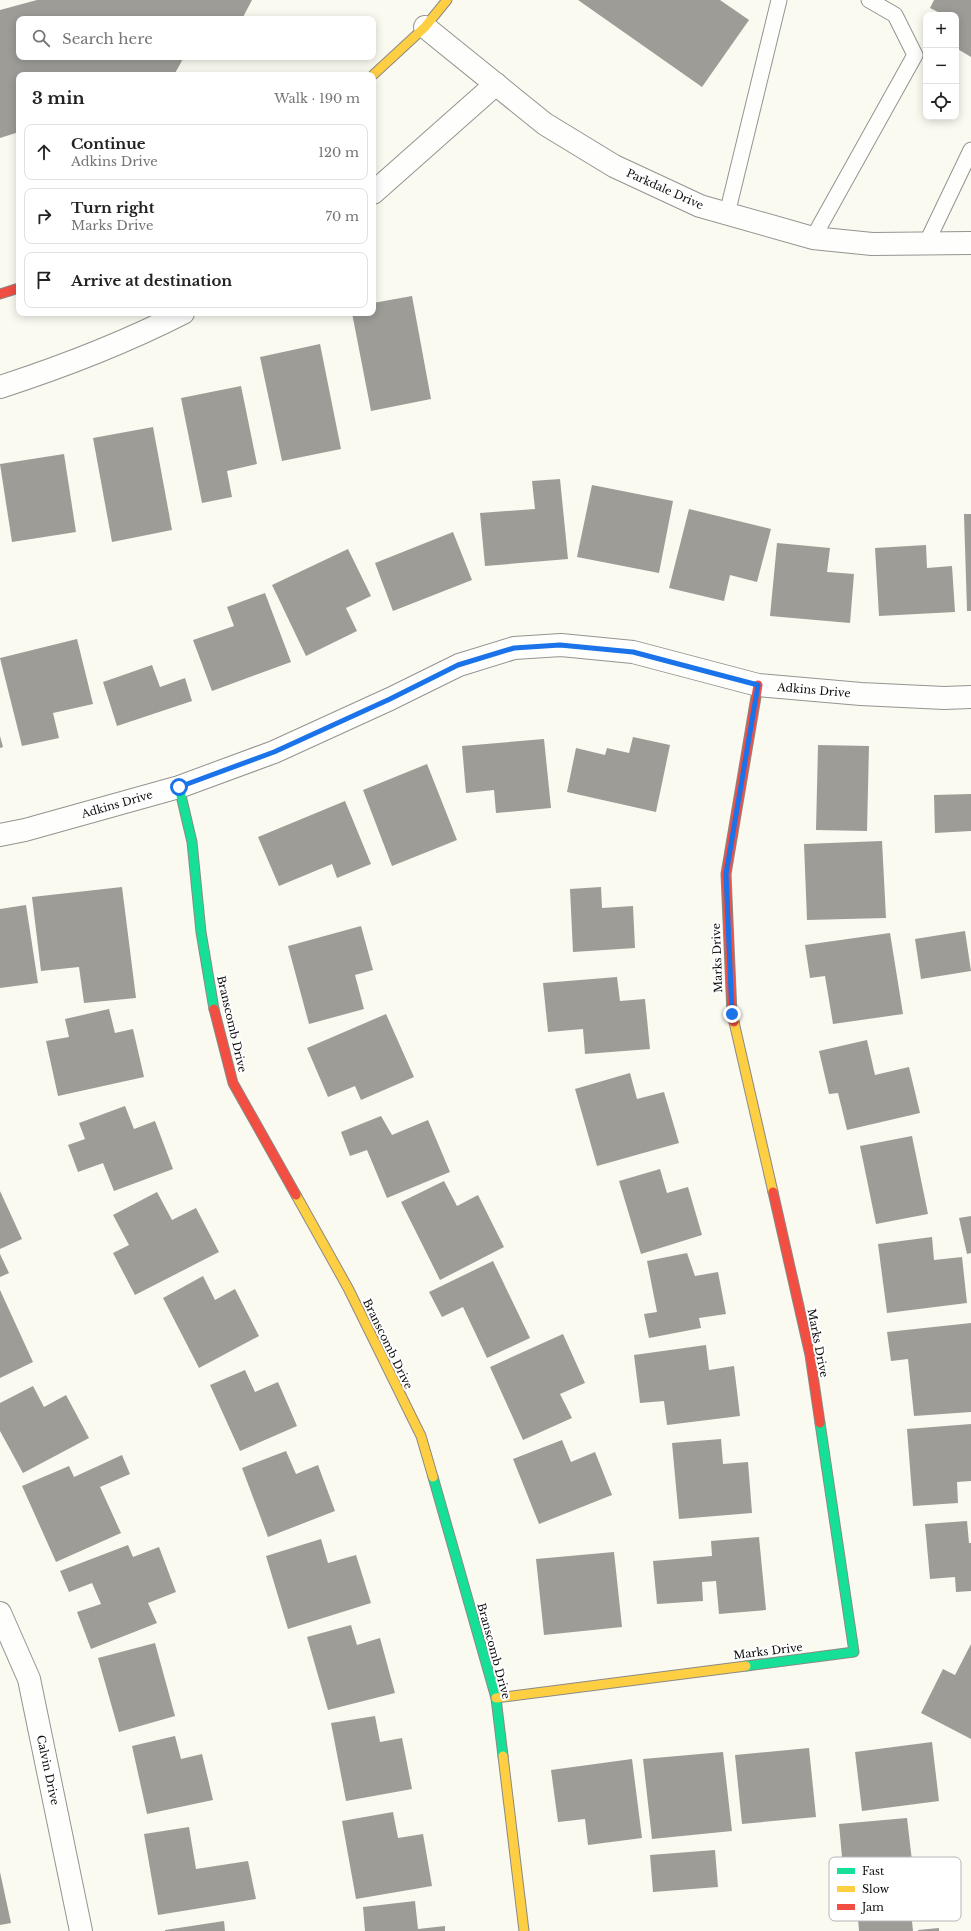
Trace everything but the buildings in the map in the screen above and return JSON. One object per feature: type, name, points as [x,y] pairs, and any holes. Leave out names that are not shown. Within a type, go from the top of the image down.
[{"type":"street","points":[[376,72],[426,27],[447,0]]},
{"type":"street","name":"Parkdale Drive","points":[[426,27],[545,124],[614,166],[700,206],[813,238],[872,244],[971,244]]},
{"type":"street","points":[[376,190],[496,84]]},
{"type":"street","points":[[0,294],[16,289]]},
{"type":"street","points":[[0,387],[67,365],[136,336],[177,316]]},
{"type":"street","name":"Adkins Drive","points":[[0,835],[25,830],[179,787],[274,752],[390,699],[458,665],[514,648],[560,645],[633,652],[758,685],[861,694],[944,698],[971,697]]},
{"type":"street","name":"Marks Drive","points":[[496,1698],[854,1652],[810,1355],[732,1014],[726,874],[758,685]]},
{"type":"street","name":"Branscomb Drive","points":[[179,787],[192,842],[201,932],[215,1014],[233,1083],[348,1288],[420,1436],[496,1698],[524,1931]]},
{"type":"street","name":"Calvin Drive","points":[[0,1613],[29,1679],[81,1931]]},
{"type":"lane","points":[[727,214],[779,0]]},
{"type":"lane","points":[[813,238],[916,55],[895,16],[869,0]]},
{"type":"lane","points":[[926,244],[971,150]]},
{"type":"traffic: fast","points":[[179,787],[192,842],[201,932],[214,1009]]},
{"type":"traffic: fast","points":[[746,1666],[854,1652],[820,1423]]},
{"type":"traffic: fast","points":[[433,1477],[496,1698],[503,1756]]},
{"type":"traffic: slow","points":[[376,72],[425,27],[447,0]]},
{"type":"traffic: slow","points":[[734,1022],[773,1192]]},
{"type":"traffic: slow","points":[[296,1195],[348,1288],[421,1436],[433,1477]]},
{"type":"traffic: slow","points":[[496,1698],[746,1666]]},
{"type":"traffic: slow","points":[[503,1756],[524,1931]]},
{"type":"traffic: jam","points":[[0,294],[16,289]]},
{"type":"traffic: jam","points":[[734,1022],[732,1014],[726,874],[758,685]]},
{"type":"traffic: jam","points":[[214,1009],[233,1083],[296,1195]]},
{"type":"traffic: jam","points":[[773,1192],[810,1355],[820,1423]]},
{"type":"route","points":[[179,787],[274,752],[390,699],[458,665],[514,648],[560,645],[633,652],[758,685],[726,874],[732,1014]]}]
